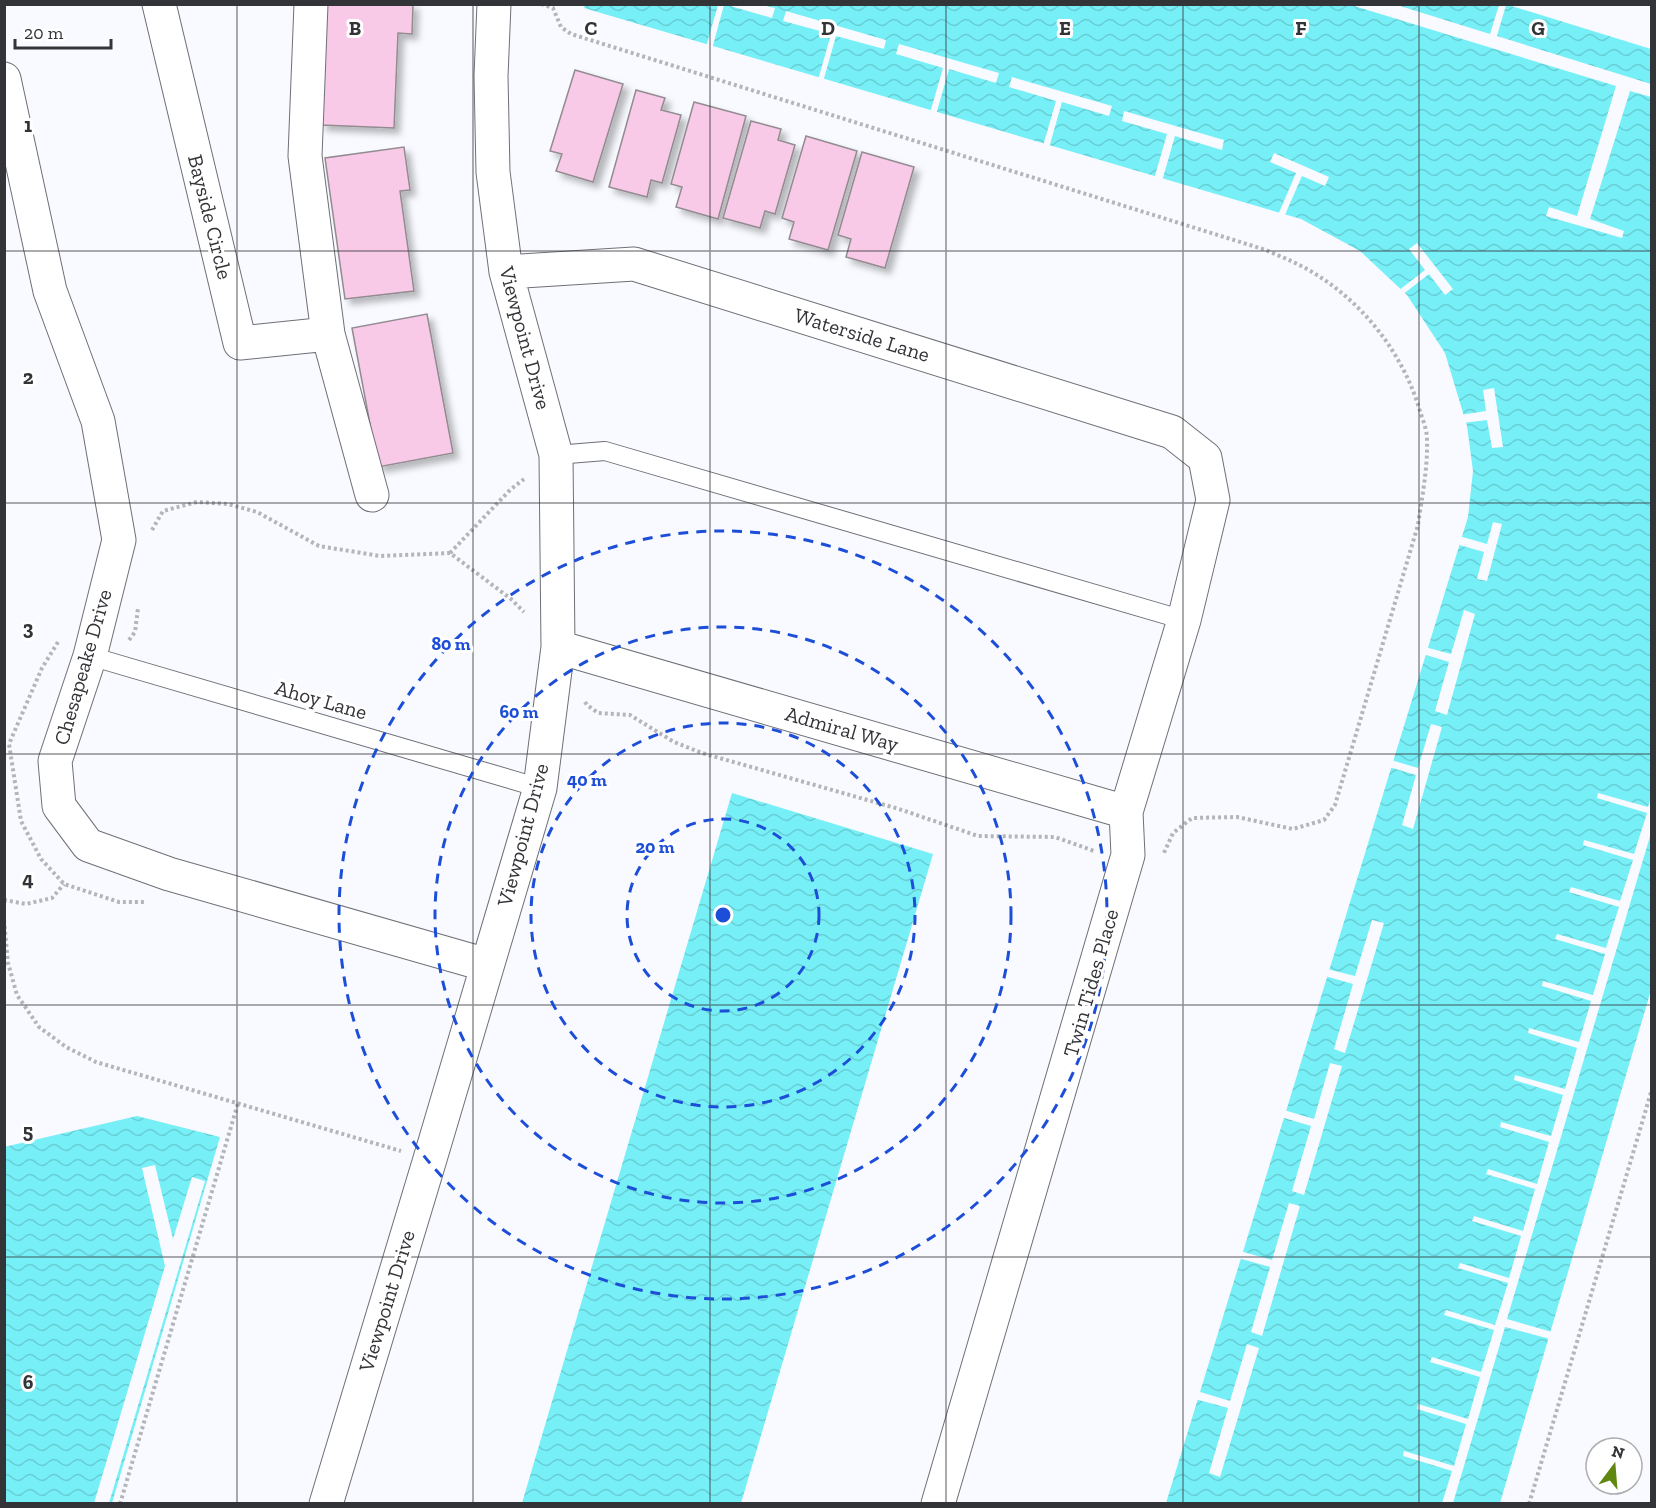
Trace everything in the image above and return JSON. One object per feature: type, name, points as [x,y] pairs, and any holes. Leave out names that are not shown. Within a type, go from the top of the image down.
[{"type":"street","name":"Bayside Circle","points":[[159,4],[240,343],[328,334]]},
{"type":"street","points":[[311,4],[305,156],[328,334],[372,495]]},
{"type":"street","name":"Viewpoint Drive","points":[[326,1503],[540,788],[558,647],[556,455],[506,272],[493,172],[491,76],[494,4]]},
{"type":"street","name":"Chesapeake Drive","points":[[4,79],[50,291],[98,421],[119,540],[92,645],[56,761],[59,806],[88,844],[169,874],[487,965]]},
{"type":"street","name":"Waterside Lane","points":[[506,272],[634,264],[1172,432],[1205,458]]},
{"type":"street","name":"Twin Tides Place","points":[[938,1503],[1128,855],[1126,812],[1184,620],[1213,500],[1205,458]]},
{"type":"street","name":"Admiral Way","points":[[558,647],[1126,812]]},
{"type":"lane","points":[[556,455],[605,451],[1184,620]]},
{"type":"lane","name":"Ahoy Lane","points":[[92,645],[540,788]]},
{"type":"path","points":[[541,4],[553,8],[561,27],[571,34],[1255,247],[1292,261],[1322,278],[1351,300],[1377,329],[1396,356],[1414,393],[1428,437],[1418,525],[1335,805],[1324,820],[1293,829],[1237,817],[1192,818],[1173,833],[1161,858],[1095,851],[1055,837],[978,836],[899,809],[702,753],[674,741],[630,715],[598,713],[586,705],[582,696]]},
{"type":"path","points":[[450,553],[510,490],[556,455]]},
{"type":"path","points":[[148,536],[163,511],[197,502],[228,504],[257,512],[319,546],[380,556],[450,553],[511,599],[558,647]]},
{"type":"path","points":[[139,600],[135,632],[128,642],[92,645],[65,630],[42,668],[7,744],[21,821],[41,859],[64,884],[119,902],[160,905],[169,874]]},
{"type":"path","points":[[4,900],[26,904],[52,898],[64,884]]},
{"type":"path","points":[[4,920],[8,963],[17,995],[39,1027],[66,1047],[96,1062],[430,1159]]},
{"type":"path","points":[[1529,1503],[1652,1089]]},
{"type":"path","points":[[120,1503],[238,1102]]},
{"type":"water","points":[[585,4],[1505,4],[1651,49],[1651,990],[1500,1503],[1166,1503],[1468,517],[1473,471],[1467,426],[1445,353],[1407,295],[1360,251],[1301,219],[584,8]]},
{"type":"water","points":[[732,793],[933,854],[741,1503],[522,1503]]},
{"type":"water","points":[[137,1116],[220,1137],[112,1503],[5,1503],[4,1147]]},
{"type":"pier","points":[[718,5],[724,5],[712,49],[706,47]]},
{"type":"pier","points":[[727,5],[762,5],[775,8],[772,18]]},
{"type":"pier","points":[[1351,5],[1397,5],[1490,34],[1499,5],[1506,5],[1497,36],[1651,84],[1651,97],[1630,91],[1590,219],[1624,231],[1622,238],[1546,216],[1549,207],[1577,216],[1616,86]]},
{"type":"pier","points":[[786,11],[886,40],[884,49],[836,36],[823,82],[818,80],[831,34],[783,21]]},
{"type":"pier","points":[[899,44],[999,73],[996,83],[949,69],[936,115],[930,113],[943,68],[896,54]]},
{"type":"pier","points":[[1012,77],[1112,106],[1109,116],[1062,102],[1049,148],[1043,146],[1056,101],[1009,87]]},
{"type":"pier","points":[[1124,111],[1224,140],[1222,150],[1175,136],[1162,181],[1154,179],[1167,134],[1122,121]]},
{"type":"pier","points":[[1274,153],[1329,177],[1325,186],[1302,176],[1284,217],[1278,215],[1296,173],[1270,162]]},
{"type":"pier","points":[[1417,243],[1453,289],[1445,295],[1429,274],[1402,295],[1398,291],[1425,270],[1409,249]]},
{"type":"pier","points":[[1494,388],[1503,447],[1492,448],[1487,420],[1463,423],[1460,415],[1486,411],[1483,390]]},
{"type":"pier","points":[[1493,522],[1502,524],[1487,581],[1477,579],[1484,552],[1456,544],[1459,536],[1487,544]]},
{"type":"pier","points":[[1464,610],[1475,614],[1447,715],[1435,711],[1449,662],[1423,654],[1425,647],[1451,654]]},
{"type":"pier","points":[[1431,724],[1442,727],[1413,829],[1402,825],[1416,775],[1389,767],[1391,760],[1418,768]]},
{"type":"pier","points":[[1598,793],[1648,807],[1651,797],[1651,833],[1507,1319],[1552,1332],[1550,1339],[1505,1327],[1453,1503],[1442,1503],[1452,1471],[1403,1456],[1404,1451],[1454,1466],[1466,1424],[1417,1409],[1418,1404],[1468,1419],[1480,1377],[1430,1362],[1432,1357],[1481,1372],[1494,1330],[1444,1315],[1446,1310],[1495,1325],[1508,1283],[1458,1268],[1460,1263],[1509,1278],[1521,1236],[1472,1221],[1474,1216],[1523,1231],[1535,1189],[1486,1174],[1488,1169],[1537,1184],[1549,1142],[1500,1127],[1501,1122],[1551,1136],[1563,1095],[1514,1080],[1515,1075],[1565,1089],[1577,1048],[1528,1033],[1529,1028],[1579,1042],[1591,1001],[1542,986],[1543,981],[1593,995],[1605,954],[1555,939],[1557,934],[1606,948],[1619,907],[1569,892],[1571,887],[1620,901],[1633,860],[1583,845],[1584,840],[1634,854],[1647,813],[1597,798]]},
{"type":"pier","points":[[1372,920],[1384,923],[1345,1053],[1334,1049],[1353,984],[1325,976],[1327,969],[1355,976]]},
{"type":"pier","points":[[1330,1063],[1342,1066],[1304,1195],[1292,1191],[1311,1126],[1281,1117],[1284,1110],[1314,1119]]},
{"type":"pier","points":[[155,1165],[173,1239],[192,1177],[205,1181],[109,1503],[94,1503],[165,1266],[142,1168]]},
{"type":"pier","points":[[1289,1203],[1300,1206],[1262,1336],[1251,1332],[1270,1267],[1238,1258],[1240,1251],[1272,1260]]},
{"type":"pier","points":[[1247,1344],[1259,1348],[1220,1477],[1209,1473],[1228,1408],[1195,1399],[1197,1391],[1230,1401]]},
{"type":"building","points":[[326,4],[413,4],[412,34],[398,33],[394,128],[321,125]]},
{"type":"building","points":[[575,70],[623,84],[593,182],[556,171],[562,154],[550,151]]},
{"type":"building","points":[[636,90],[665,98],[661,110],[681,115],[662,183],[651,180],[647,197],[609,187]]},
{"type":"building","points":[[694,102],[746,116],[718,219],[676,207],[682,187],[671,184]]},
{"type":"building","points":[[751,121],[781,129],[778,140],[795,145],[775,214],[765,211],[760,228],[723,218]]},
{"type":"building","points":[[806,136],[857,151],[828,250],[789,239],[794,222],[782,218]]},
{"type":"building","points":[[404,147],[410,190],[400,191],[414,291],[345,299],[325,158]]},
{"type":"building","points":[[862,152],[914,167],[885,268],[846,257],[851,239],[838,235]]},
{"type":"building","points":[[427,314],[453,453],[378,467],[352,328]]}]
